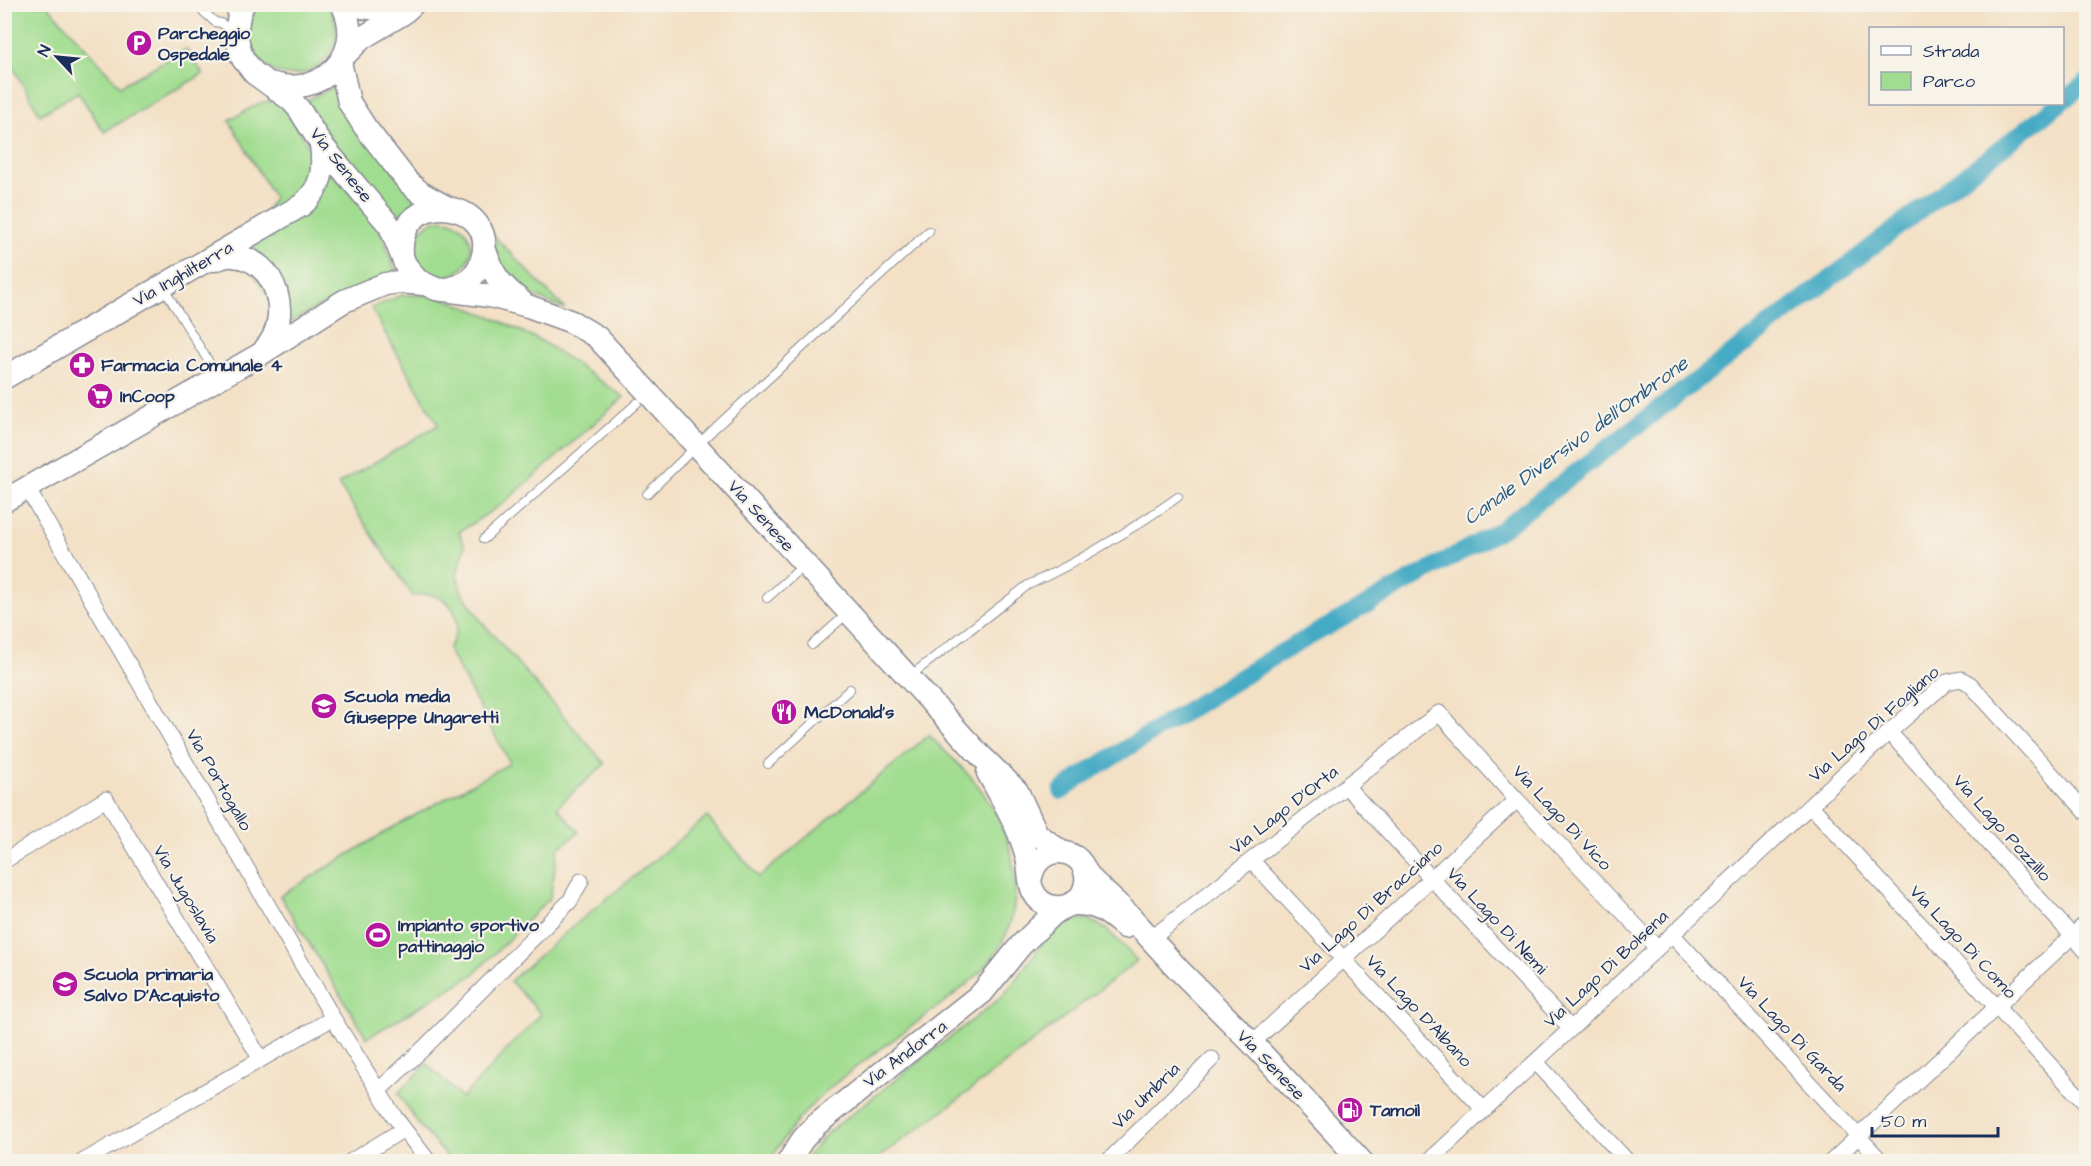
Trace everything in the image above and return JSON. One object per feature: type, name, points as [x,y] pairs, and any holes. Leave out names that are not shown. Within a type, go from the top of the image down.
[{"type":"main road","name":"Via Senese","points":[[342,4],[350,32],[342,59],[349,102],[365,127],[408,182],[421,193],[446,207],[465,213],[472,219],[479,227],[490,266],[497,279],[528,306]]},
{"type":"main road","points":[[353,4],[365,9],[376,9],[400,4]]},
{"type":"main road","points":[[269,83],[291,88],[314,84],[333,71],[362,38],[402,14],[413,4]]},
{"type":"main road","name":"Via Senese","points":[[239,14],[240,51],[248,66],[299,109],[321,144],[390,226],[410,273],[424,284],[436,289],[490,296],[528,306],[572,322],[597,337],[976,751],[1017,791],[1037,834],[1060,852],[1076,858],[1092,880],[1152,938],[1178,969],[1252,1043],[1362,1161]]},
{"type":"main road","name":"Via Inghilterra","points":[[4,378],[291,212],[313,195],[322,171],[321,144]]},
{"type":"main road","points":[[402,255],[403,237],[411,222],[426,210],[446,207]]},
{"type":"main road","points":[[447,289],[457,287],[474,275],[480,267],[484,247]]},
{"type":"main road","points":[[198,265],[231,255],[258,266],[272,282],[280,305],[278,325],[271,342],[259,355]]},
{"type":"main road","points":[[4,501],[259,355],[338,304],[367,290],[399,282],[424,284]]},
{"type":"main road","name":"Via Senese","points":[[976,751],[1018,832],[1028,857],[1034,893],[1046,904],[1087,904],[1107,912],[1178,969]]},
{"type":"main road","points":[[1031,882],[1037,862],[1043,856],[1060,852]]},
{"type":"main road","points":[[1068,905],[1084,890],[1086,882],[1084,869]]},
{"type":"main road","name":"Via Andorra","points":[[1021,945],[1029,919],[1032,900],[1031,882]]},
{"type":"main road","name":"Via Andorra","points":[[788,1161],[816,1125],[982,993],[1021,945],[1053,914],[1068,905]]},
{"type":"street","name":"Via Portogallo","points":[[27,488],[333,1018],[378,1091],[429,1161]]},
{"type":"street","name":"Via Lago Di Fogliano","points":[[1811,806],[1889,732],[1947,682],[1955,679],[1966,681],[2086,812]]},
{"type":"street","name":"Via Lago D'Orta","points":[[1152,938],[1439,712]]},
{"type":"street","name":"Via Lago Di Vico","points":[[1439,712],[1517,800],[1657,948]]},
{"type":"street","name":"Via Lago Pozzillo","points":[[1889,732],[2086,951]]},
{"type":"street","name":"Via Lago Di Nemi","points":[[1346,786],[1571,1029]]},
{"type":"street","name":"Via Jugoslavia","points":[[4,861],[106,799],[260,1058]]},
{"type":"street","name":"Via Lago Di Bracciano","points":[[1252,1043],[1517,800]]},
{"type":"street","name":"Via Lago Di Bolsena","points":[[1428,1161],[1811,806]]},
{"type":"street","name":"Via Lago Di Como","points":[[1811,806],[2086,1104]]},
{"type":"street","name":"Via Lago D'Albano","points":[[1252,861],[1484,1110]]},
{"type":"street","points":[[378,1091],[570,902],[580,881]]},
{"type":"street","points":[[1831,1161],[2086,923]]},
{"type":"street","name":"Via Lago Di Garda","points":[[1672,934],[1882,1161]]},
{"type":"street","points":[[82,1161],[333,1018]]},
{"type":"street","name":"Via Umbria","points":[[1107,1161],[1212,1059]]},
{"type":"street","points":[[1536,1062],[1628,1161]]},
{"type":"street","points":[[350,1161],[404,1129]]},
{"type":"lane","points":[[195,4],[215,22],[227,26],[239,14]]},
{"type":"lane","points":[[647,494],[929,231]]},
{"type":"lane","points":[[162,286],[219,378]]},
{"type":"lane","points":[[484,539],[637,403]]},
{"type":"lane","points":[[909,677],[1028,585],[1050,575],[1137,525],[1178,497]]},
{"type":"lane","points":[[767,598],[805,564]]},
{"type":"lane","points":[[812,645],[849,612]]},
{"type":"lane","points":[[768,764],[850,689]]},
{"type":"green space","points":[[4,5],[47,5],[120,86],[186,49],[203,74],[104,132],[78,92],[40,115],[5,53]]},
{"type":"green space","points":[[258,5],[328,5],[336,26],[334,44],[326,59],[313,69],[297,74],[280,73],[265,65],[253,48],[249,31],[252,15]]},
{"type":"green space","points":[[334,87],[415,200],[397,218],[355,174],[305,101]]},
{"type":"green space","points":[[281,102],[310,148],[310,175],[303,192],[262,217],[274,198],[229,120],[260,103]]},
{"type":"green space","points":[[331,172],[374,221],[381,232],[397,275],[318,307],[286,324],[239,251]]},
{"type":"green space","points":[[437,220],[449,220],[459,224],[467,232],[471,248],[467,264],[459,272],[449,276],[437,276],[427,272],[419,264],[415,254],[415,242],[419,232],[427,224]]},
{"type":"green space","points":[[494,236],[565,309],[526,291],[509,277],[502,269],[498,259]]},
{"type":"green space","points":[[402,295],[443,298],[492,317],[543,342],[624,397],[504,503],[459,532],[465,547],[457,574],[461,591],[482,622],[605,764],[557,807],[579,832],[558,849],[550,898],[473,975],[367,1038],[280,896],[392,828],[510,763],[448,649],[457,627],[452,608],[436,596],[425,594],[413,596],[338,484],[438,425],[371,308]]},
{"type":"green space","points":[[929,735],[979,787],[1003,829],[1011,852],[1015,875],[1015,898],[1011,921],[1002,943],[988,964],[970,982],[824,1093],[806,1111],[770,1161],[451,1161],[418,1124],[398,1093],[427,1064],[462,1098],[541,1014],[510,981],[707,817],[759,877]]},
{"type":"green space","points":[[1086,919],[1108,931],[1137,961],[875,1161],[804,1161],[826,1134],[1003,996],[1049,935],[1073,920]]},
{"type":"waterway","name":"Canale Diversivo dell'Ombrone","points":[[2064,100],[2086,83]]},
{"type":"waterway","name":"Canale Diversivo dell'Ombrone","points":[[1062,791],[1077,779],[1275,656],[1502,529],[2058,105]]},
{"type":"place","name":"Parcheggio Ospedale","points":[[139,43]]},
{"type":"place","name":"Farmacia Comunale 4","points":[[82,365]]},
{"type":"place","name":"InCoop","points":[[100,396]]},
{"type":"place","name":"Scuola media Giuseppe Ungaretti","points":[[324,706]]},
{"type":"place","name":"McDonald's","points":[[784,712]]},
{"type":"place","name":"Impianto sportivo pattinaggio","points":[[378,935]]},
{"type":"place","name":"Scuola primaria Salvo D'Acquisto","points":[[65,984]]},
{"type":"place","name":"Tamoil","points":[[1350,1110]]}]
